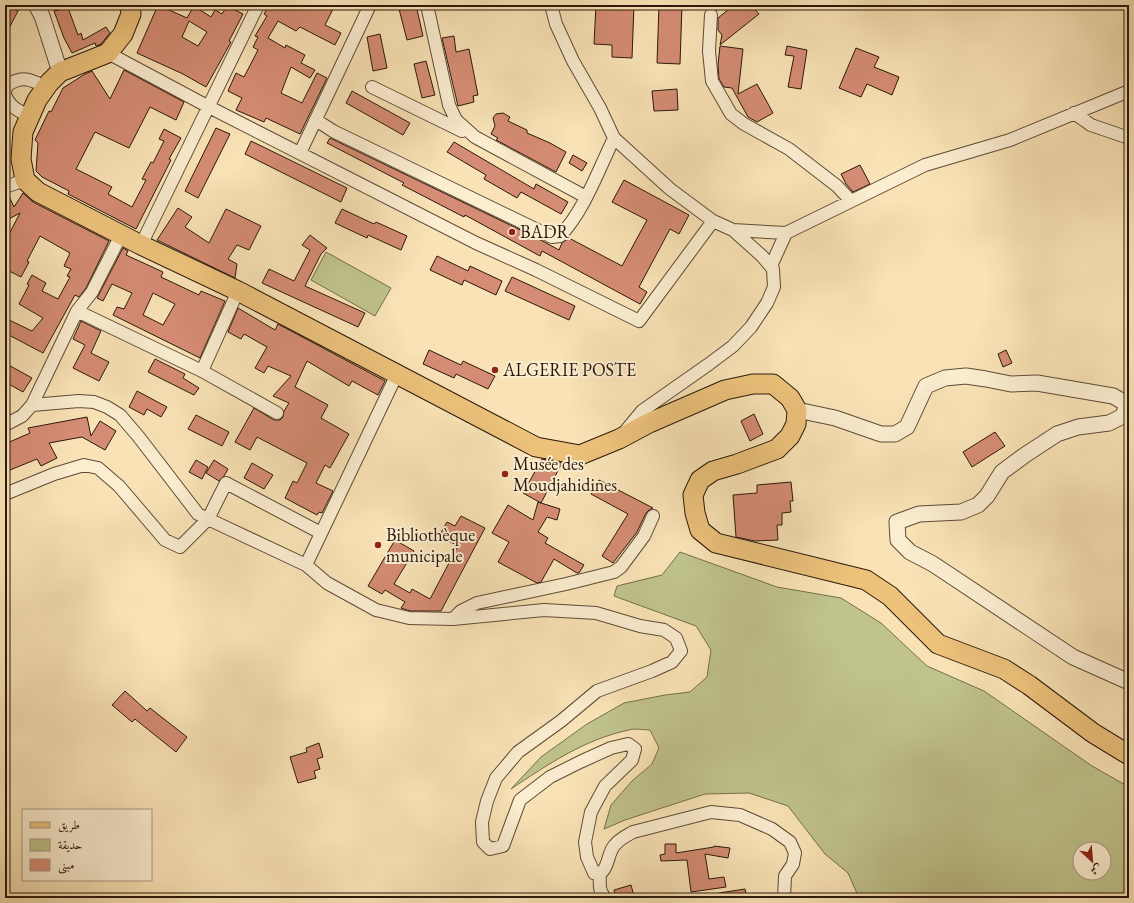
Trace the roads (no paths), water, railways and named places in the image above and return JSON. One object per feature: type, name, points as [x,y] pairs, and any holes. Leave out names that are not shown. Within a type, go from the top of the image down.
[{"type":"main road","points":[[130,5],[132,14],[123,34],[108,53],[60,72],[46,87],[37,100],[23,132],[21,159],[25,180],[38,192],[141,245],[238,291],[536,447],[580,455],[619,439],[649,423],[725,390],[753,384],[773,384],[790,398],[797,410],[796,424],[790,436],[776,449],[737,464],[713,471],[700,480],[693,495],[695,512],[700,530],[716,543],[866,580],[890,596],[938,644],[1004,669],[1029,685],[1093,733],[1129,755]]},
{"type":"street","points":[[36,5],[42,16],[60,72]]},
{"type":"street","points":[[141,245],[258,5]]},
{"type":"street","points":[[300,153],[370,5]]},
{"type":"street","points":[[427,5],[448,105],[456,120],[475,137]]},
{"type":"street","points":[[551,5],[556,24],[573,61],[600,108],[614,138],[670,189],[713,221],[733,230],[762,256],[773,269],[774,287],[767,303],[751,327],[733,346],[642,411],[632,421],[619,439]]},
{"type":"street","points":[[711,15],[709,51],[712,81],[731,114],[744,124],[789,149],[838,186],[851,201]]},
{"type":"street","points":[[108,53],[209,107],[476,243],[536,270],[639,321],[713,221]]},
{"type":"street","points":[[30,116],[17,110],[9,103],[5,95],[6,86],[16,80],[24,79],[46,87]]},
{"type":"street","points":[[372,87],[475,137],[586,197]]},
{"type":"street","points":[[733,230],[786,233],[925,165],[1010,140],[1129,91]]},
{"type":"street","points":[[1074,113],[1091,125],[1129,138]]},
{"type":"street","points":[[316,120],[333,131],[552,236],[560,236],[566,229],[586,197],[614,138]]},
{"type":"street","points":[[5,187],[25,180]]},
{"type":"street","points":[[771,266],[786,233]]},
{"type":"street","points":[[5,425],[22,416],[32,405],[77,311],[92,292],[121,235]]},
{"type":"street","points":[[202,371],[238,291]]},
{"type":"street","points":[[77,311],[202,371],[277,413]]},
{"type":"street","points":[[306,565],[397,374]]},
{"type":"street","points":[[797,410],[835,418],[881,434],[895,434],[907,427],[926,386],[945,378],[966,376],[1011,384],[1037,383],[1113,396],[1127,404],[1122,416],[1109,422],[1078,427],[1057,434],[1025,455],[1002,472],[987,496],[978,505],[960,512],[918,514],[897,522],[898,540],[910,552],[934,564],[1073,656],[1129,682]]},
{"type":"street","points":[[32,405],[79,401],[94,402],[108,407],[120,415],[138,436],[198,514],[306,565],[327,583],[376,610],[410,618],[453,620],[544,610],[596,613],[640,626],[664,630],[676,638],[681,651],[672,662],[597,691],[561,721],[518,752],[496,778],[487,801],[482,822],[483,842],[490,849],[503,846],[520,800],[550,777],[611,748],[628,744],[635,749],[632,760],[605,786],[591,812],[585,842],[587,856],[594,872],[600,873],[606,869],[614,846],[622,838],[633,832],[711,812],[740,815],[772,829],[790,842],[795,853],[793,864],[785,876],[784,898]]},
{"type":"street","points":[[5,494],[54,474],[84,465],[98,468],[119,486],[165,540],[180,547],[208,519],[226,483],[321,533]]},
{"type":"street","points":[[453,620],[461,611],[477,603],[614,572],[621,567],[644,536],[653,516]]},
{"type":"street","points":[[600,873],[600,889],[601,894],[605,898]]},
{"type":"place","name":"BADR","points":[[512,232]]},
{"type":"place","name":"ALGERIE POSTE","points":[[495,370]]},
{"type":"place","name":"Musée des Moudjahidines","points":[[505,474]]},
{"type":"place","name":"Bibliothèque municipale","points":[[378,545]]}]
